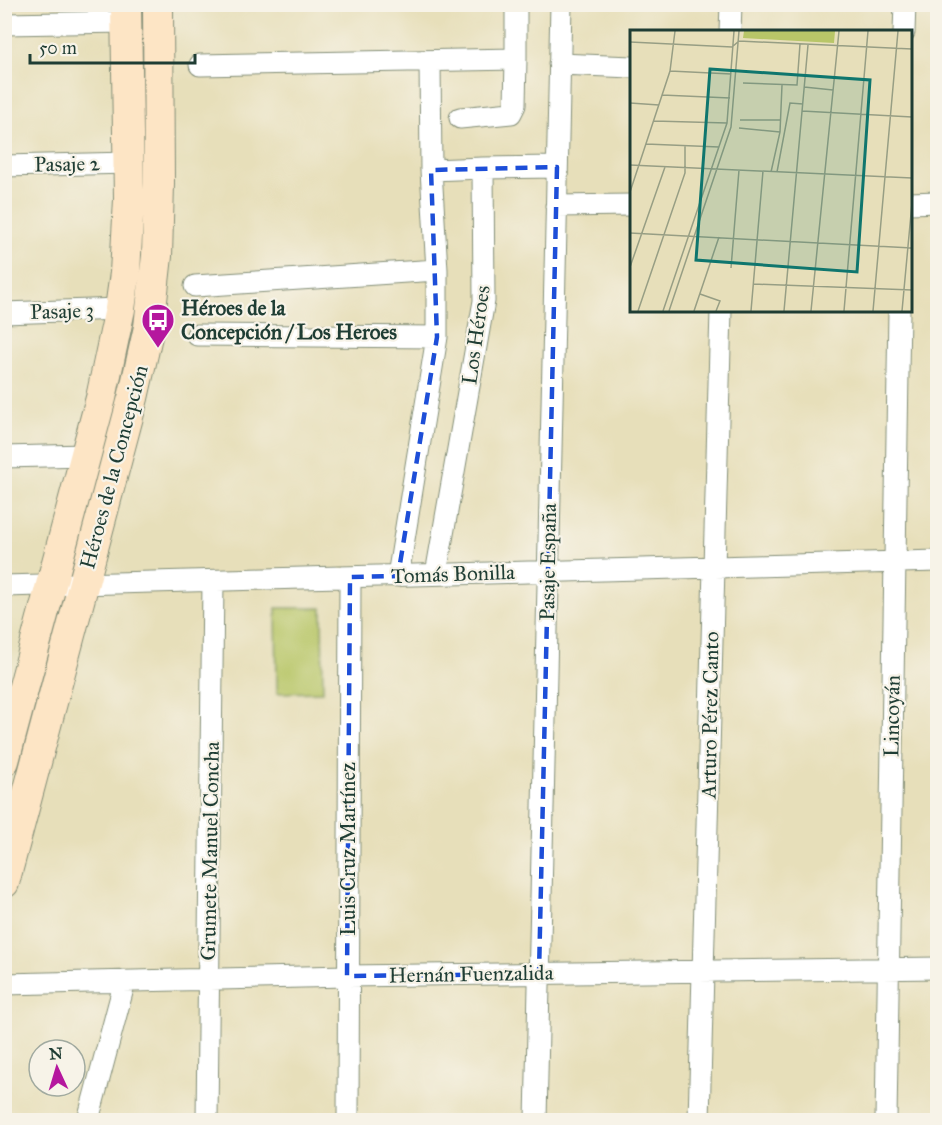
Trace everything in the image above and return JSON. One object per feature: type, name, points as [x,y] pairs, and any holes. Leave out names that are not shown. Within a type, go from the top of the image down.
[{"type":"main road","name":"Héroes de la Concepción","points":[[4,883],[140,372],[154,291],[159,220],[159,4]]},
{"type":"main road","name":"Héroes de la Concepción","points":[[4,761],[112,354],[120,309],[128,236],[126,13]]},
{"type":"street","points":[[460,118],[511,113],[515,105],[516,4]]},
{"type":"street","name":"Pasaje España","points":[[536,1120],[561,4]]},
{"type":"street","points":[[730,30],[731,4]]},
{"type":"street","points":[[904,30],[905,4]]},
{"type":"street","points":[[4,24],[126,13]]},
{"type":"street","points":[[200,65],[516,59]]},
{"type":"street","points":[[399,576],[436,337],[437,270],[431,170],[430,61]]},
{"type":"street","points":[[560,64],[630,67]]},
{"type":"street","name":"Pasaje 2","points":[[4,166],[129,163]]},
{"type":"street","points":[[431,170],[557,167]]},
{"type":"street","name":"Los Héroes","points":[[436,574],[484,301],[483,168]]},
{"type":"street","points":[[912,203],[938,202]]},
{"type":"street","points":[[556,206],[630,205]]},
{"type":"street","points":[[195,286],[437,270]]},
{"type":"street","name":"Pasaje 3","points":[[4,313],[120,309]]},
{"type":"street","name":"Arturo Pérez Canto","points":[[699,1120],[722,312]]},
{"type":"street","name":"Lincoyán","points":[[886,1120],[898,312]]},
{"type":"street","points":[[197,335],[436,337]]},
{"type":"street","points":[[4,457],[86,455]]},
{"type":"street","name":"Tomás Bonilla","points":[[4,585],[938,561]]},
{"type":"street","name":"Luis Cruz Martínez","points":[[348,1120],[350,577]]},
{"type":"street","name":"Grumete Manuel Concha","points":[[207,1120],[213,580]]},
{"type":"street","name":"Hernán Fuenzalida","points":[[4,984],[347,976],[938,968]]},
{"type":"street","points":[[88,1120],[125,981]]},
{"type":"highlighted area","points":[[557,167],[539,974],[347,976],[350,577],[398,576],[437,337],[431,170]]},
{"type":"green space","points":[[276,608],[322,608],[323,692],[277,693]]},
{"type":"place","name":"Héroes de la Concepción / Los Heroes","points":[[158,349]]}]
